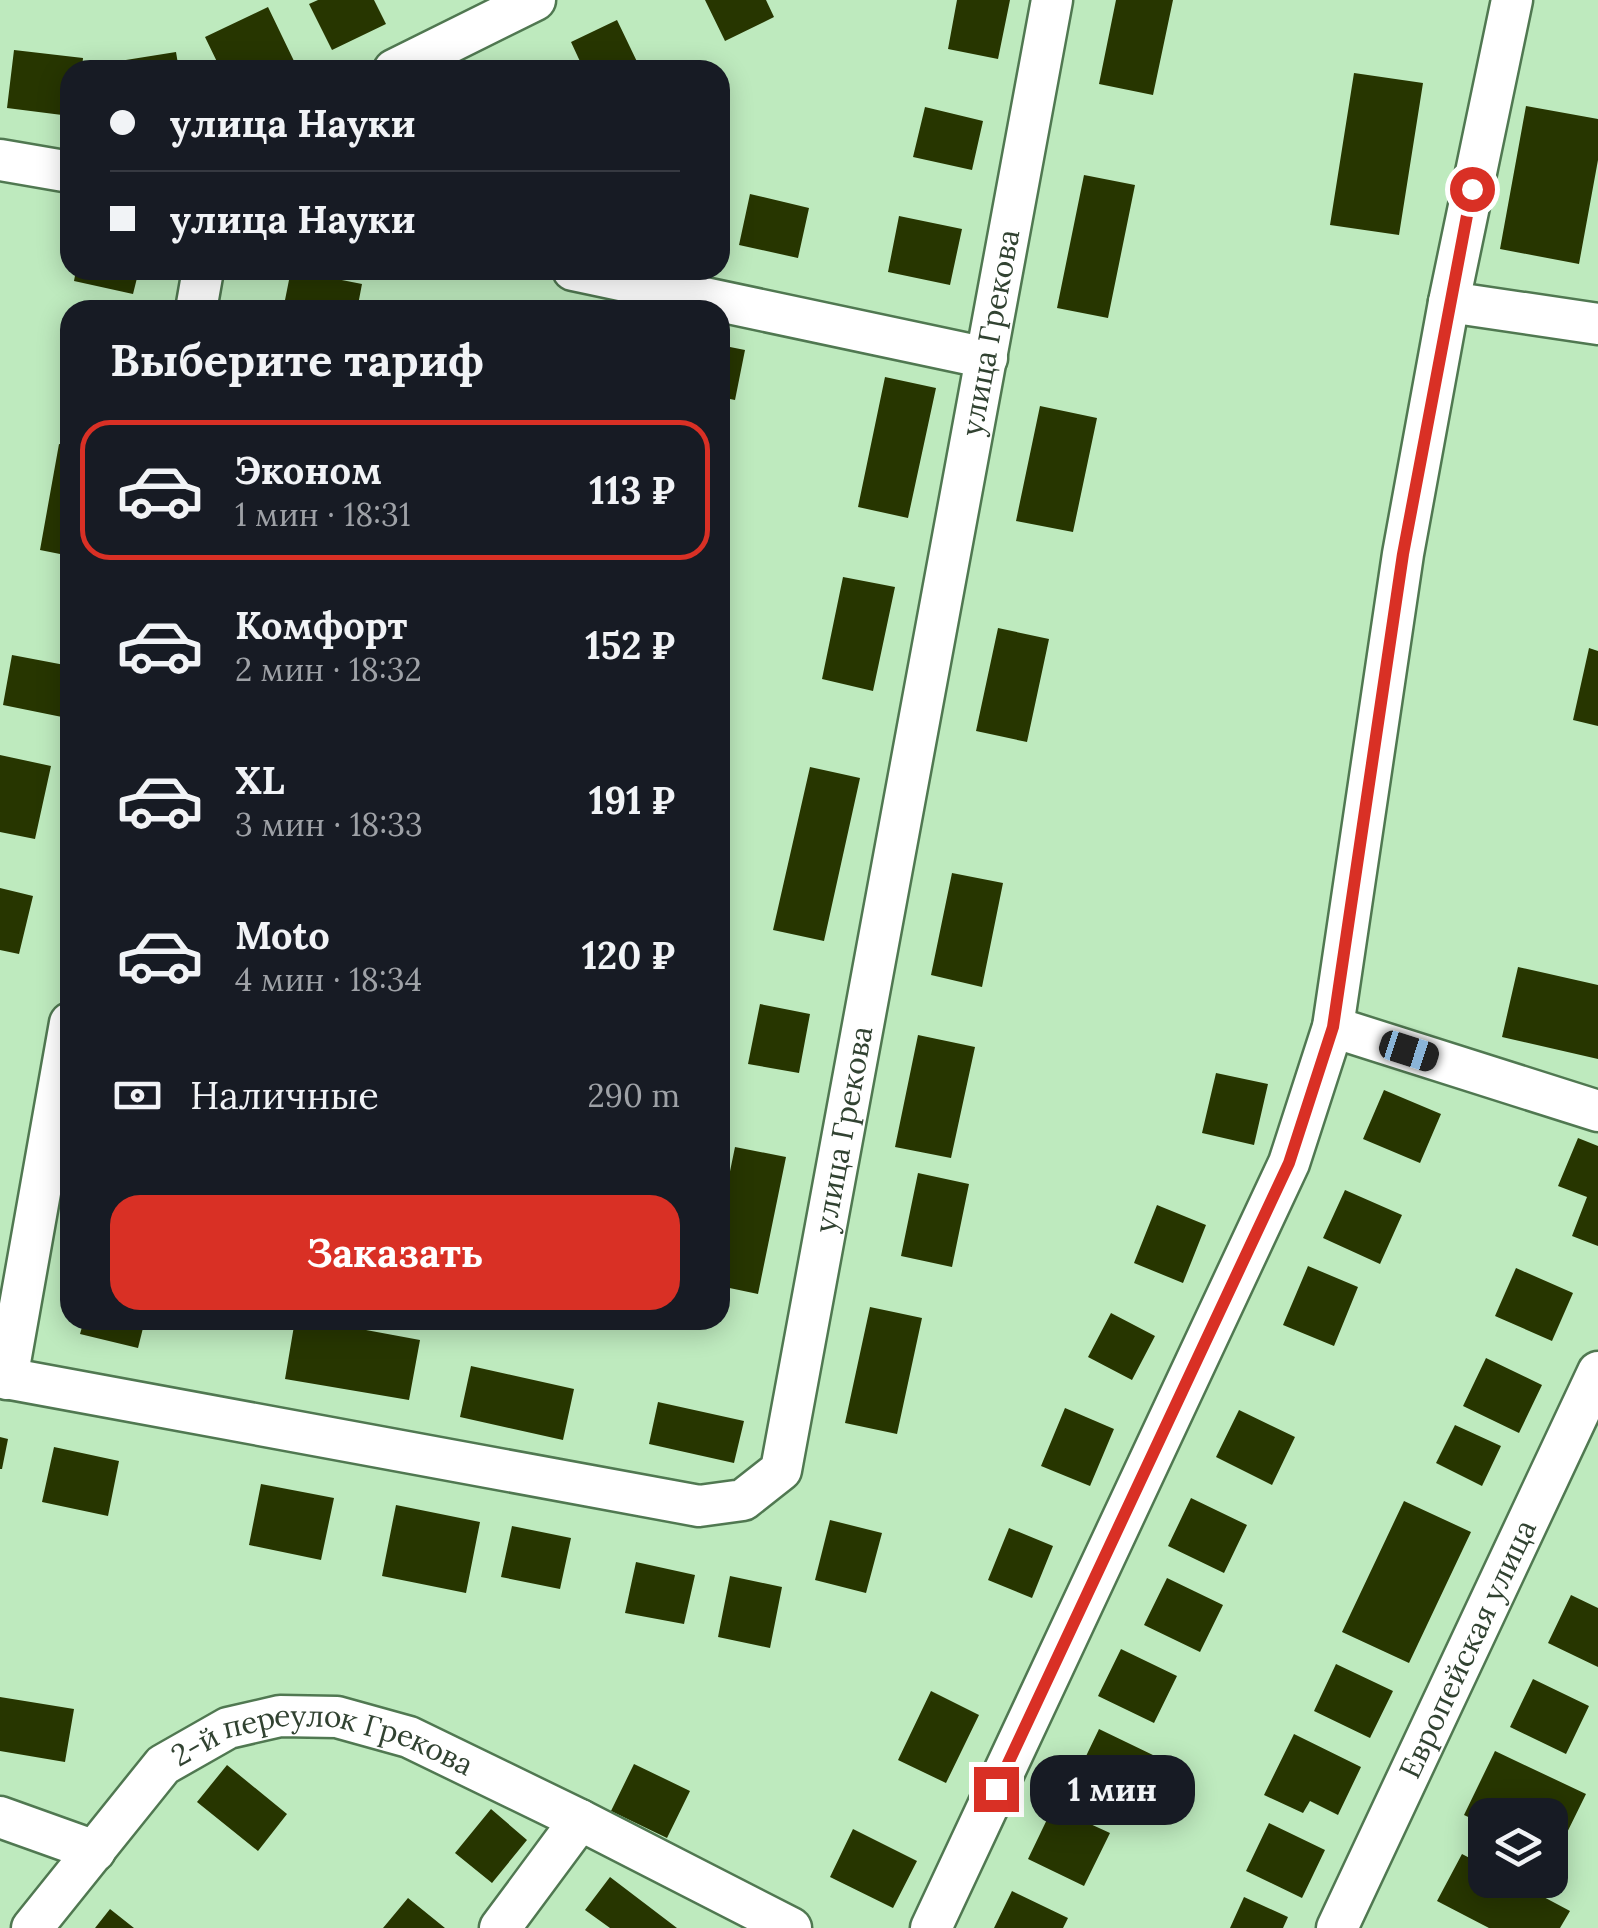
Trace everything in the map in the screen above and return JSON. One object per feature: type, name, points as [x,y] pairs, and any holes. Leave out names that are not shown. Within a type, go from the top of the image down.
[{"type":"street","points":[[414,60],[535,0]]},
{"type":"street","name":"улица Грекова","points":[[4,1378],[699,1506],[743,1500],[781,1470],[1052,0]]},
{"type":"street","points":[[932,1928],[1289,1163],[1333,1027],[1403,554],[1448,302],[1512,0]]},
{"type":"street","points":[[0,160],[60,170]]},
{"type":"street","points":[[621,280],[715,300]]},
{"type":"street","points":[[1448,302],[1598,324]]},
{"type":"street","points":[[730,303],[987,358]]},
{"type":"street","points":[[1333,1027],[1598,1111]]},
{"type":"street","points":[[4,1378],[60,1077]]},
{"type":"street","name":"Европейская улица","points":[[1337,1928],[1598,1372]]},
{"type":"street","name":"2-й переулок Грекова","points":[[32,1928],[164,1765],[228,1728],[280,1716],[337,1718],[409,1737],[791,1928]]},
{"type":"street","points":[[0,1817],[95,1850]]},
{"type":"street","points":[[500,1928],[580,1820]]},
{"type":"building","points":[[318,0],[374,0],[386,24],[332,50],[309,4]]},
{"type":"building","points":[[705,0],[766,0],[774,17],[725,41]]},
{"type":"building","points":[[957,0],[1010,0],[998,59],[948,49]]},
{"type":"building","points":[[1116,0],[1173,0],[1153,95],[1099,84]]},
{"type":"building","points":[[268,7],[294,60],[216,60],[205,37]]},
{"type":"building","points":[[617,20],[636,60],[579,60],[571,42]]},
{"type":"building","points":[[14,50],[83,58],[60,60],[60,115],[7,108]]},
{"type":"building","points":[[176,52],[177,60],[126,60]]},
{"type":"building","points":[[1354,73],[1423,83],[1399,235],[1330,225]]},
{"type":"building","points":[[1526,106],[1598,119],[1598,160],[1579,264],[1500,249]]},
{"type":"building","points":[[925,107],[983,121],[972,170],[913,157]]},
{"type":"building","points":[[1084,175],[1135,185],[1108,318],[1057,308]]},
{"type":"building","points":[[750,194],[809,208],[798,258],[739,245]]},
{"type":"building","points":[[899,216],[962,229],[950,285],[888,272]]},
{"type":"building","points":[[74,280],[136,280],[133,294]]},
{"type":"building","points":[[289,280],[362,284],[359,300],[285,300]]},
{"type":"building","points":[[730,347],[745,350],[735,400],[730,399]]},
{"type":"building","points":[[885,377],[936,388],[908,518],[858,507]]},
{"type":"building","points":[[1040,406],[1097,418],[1073,532],[1016,521]]},
{"type":"building","points":[[59,444],[60,444],[60,554],[40,550]]},
{"type":"building","points":[[843,577],[895,587],[873,691],[822,679]]},
{"type":"building","points":[[998,628],[1049,639],[1027,742],[976,731]]},
{"type":"building","points":[[1589,648],[1598,651],[1598,726],[1573,720]]},
{"type":"building","points":[[12,655],[60,664],[60,717],[3,705]]},
{"type":"building","points":[[0,755],[51,766],[35,839],[0,832]]},
{"type":"building","points":[[810,767],[860,778],[824,941],[773,930]]},
{"type":"building","points":[[952,873],[1003,883],[982,987],[931,975]]},
{"type":"building","points":[[0,888],[33,896],[19,954],[0,950]]},
{"type":"building","points":[[1518,967],[1598,985],[1598,1059],[1502,1037]]},
{"type":"building","points":[[760,1004],[810,1014],[799,1073],[748,1064]]},
{"type":"building","points":[[918,1035],[975,1047],[951,1158],[895,1147]]},
{"type":"building","points":[[1216,1073],[1268,1084],[1254,1145],[1202,1133]]},
{"type":"building","points":[[1384,1090],[1441,1114],[1420,1163],[1363,1139]]},
{"type":"building","points":[[1578,1138],[1598,1146],[1598,1246],[1572,1236],[1587,1197],[1558,1186]]},
{"type":"building","points":[[735,1147],[786,1157],[758,1294],[730,1288],[730,1171]]},
{"type":"building","points":[[918,1173],[969,1184],[952,1267],[901,1256]]},
{"type":"building","points":[[1345,1190],[1402,1215],[1380,1264],[1323,1238]]},
{"type":"building","points":[[1157,1205],[1206,1225],[1183,1283],[1134,1263]]},
{"type":"building","points":[[1308,1266],[1358,1287],[1334,1346],[1283,1325]]},
{"type":"building","points":[[1516,1268],[1573,1293],[1552,1341],[1495,1316]]},
{"type":"building","points":[[870,1307],[922,1318],[897,1434],[845,1423]]},
{"type":"building","points":[[1111,1313],[1155,1336],[1132,1380],[1088,1357]]},
{"type":"building","points":[[81,1330],[142,1330],[138,1348],[80,1334]]},
{"type":"building","points":[[293,1330],[366,1330],[420,1340],[409,1400],[285,1379]]},
{"type":"building","points":[[1486,1358],[1542,1385],[1519,1433],[1463,1406]]},
{"type":"building","points":[[471,1366],[574,1389],[563,1440],[460,1417]]},
{"type":"building","points":[[658,1402],[744,1421],[734,1463],[649,1444]]},
{"type":"building","points":[[1065,1408],[1114,1429],[1090,1486],[1041,1466]]},
{"type":"building","points":[[1239,1410],[1295,1437],[1272,1485],[1216,1457]]},
{"type":"building","points":[[1455,1425],[1501,1446],[1482,1486],[1436,1463]]},
{"type":"building","points":[[0,1437],[8,1439],[2,1469],[0,1469]]},
{"type":"building","points":[[54,1447],[119,1461],[108,1516],[42,1502]]},
{"type":"building","points":[[261,1484],[334,1498],[321,1560],[249,1545]]},
{"type":"building","points":[[1191,1498],[1247,1525],[1224,1573],[1168,1546]]},
{"type":"building","points":[[1404,1501],[1471,1532],[1409,1663],[1342,1632]]},
{"type":"building","points":[[396,1505],[480,1522],[466,1593],[382,1576]]},
{"type":"building","points":[[830,1520],[882,1533],[866,1593],[815,1580]]},
{"type":"building","points":[[512,1526],[571,1538],[560,1589],[501,1577]]},
{"type":"building","points":[[1009,1528],[1053,1546],[1032,1598],[988,1580]]},
{"type":"building","points":[[636,1562],[695,1575],[684,1624],[625,1613]]},
{"type":"building","points":[[730,1576],[782,1587],[770,1648],[718,1637]]},
{"type":"building","points":[[1167,1578],[1223,1605],[1200,1652],[1144,1625]]},
{"type":"building","points":[[1571,1595],[1598,1608],[1598,1667],[1548,1643]]},
{"type":"building","points":[[1121,1649],[1177,1676],[1154,1723],[1098,1696]]},
{"type":"building","points":[[1336,1664],[1393,1691],[1370,1738],[1314,1711]]},
{"type":"building","points":[[1533,1679],[1589,1706],[1566,1754],[1510,1727]]},
{"type":"building","points":[[931,1691],[979,1715],[946,1783],[898,1760]]},
{"type":"building","points":[[0,1697],[74,1709],[65,1762],[0,1751]]},
{"type":"building","points":[[1099,1729],[1155,1756],[1132,1804],[1076,1777]]},
{"type":"building","points":[[1294,1734],[1361,1767],[1338,1815],[1310,1801],[1303,1813],[1264,1795]]},
{"type":"building","points":[[1495,1751],[1586,1794],[1568,1831],[1568,1798],[1472,1798]]},
{"type":"building","points":[[634,1764],[690,1791],[667,1838],[611,1811]]},
{"type":"building","points":[[227,1765],[287,1814],[258,1851],[197,1802]]},
{"type":"building","points":[[1053,1807],[1110,1833],[1084,1886],[1028,1859]]},
{"type":"building","points":[[491,1809],[527,1840],[492,1883],[455,1853]]},
{"type":"building","points":[[1269,1823],[1325,1850],[1302,1898],[1246,1871]]},
{"type":"building","points":[[853,1829],[917,1861],[893,1908],[830,1877]]},
{"type":"building","points":[[1462,1854],[1468,1857],[1468,1898],[1546,1898],[1570,1911],[1560,1928],[1489,1928],[1437,1901]]},
{"type":"building","points":[[610,1877],[677,1928],[610,1928],[585,1910]]},
{"type":"building","points":[[1012,1891],[1068,1918],[1063,1928],[994,1928]]},
{"type":"building","points":[[1244,1897],[1288,1917],[1283,1928],[1230,1928]]},
{"type":"building","points":[[408,1898],[445,1928],[383,1928]]},
{"type":"building","points":[[110,1909],[134,1928],[95,1928]]},
{"type":"route","points":[[996,1789],[1289,1163],[1333,1027],[1403,554],[1472,189]]}]
